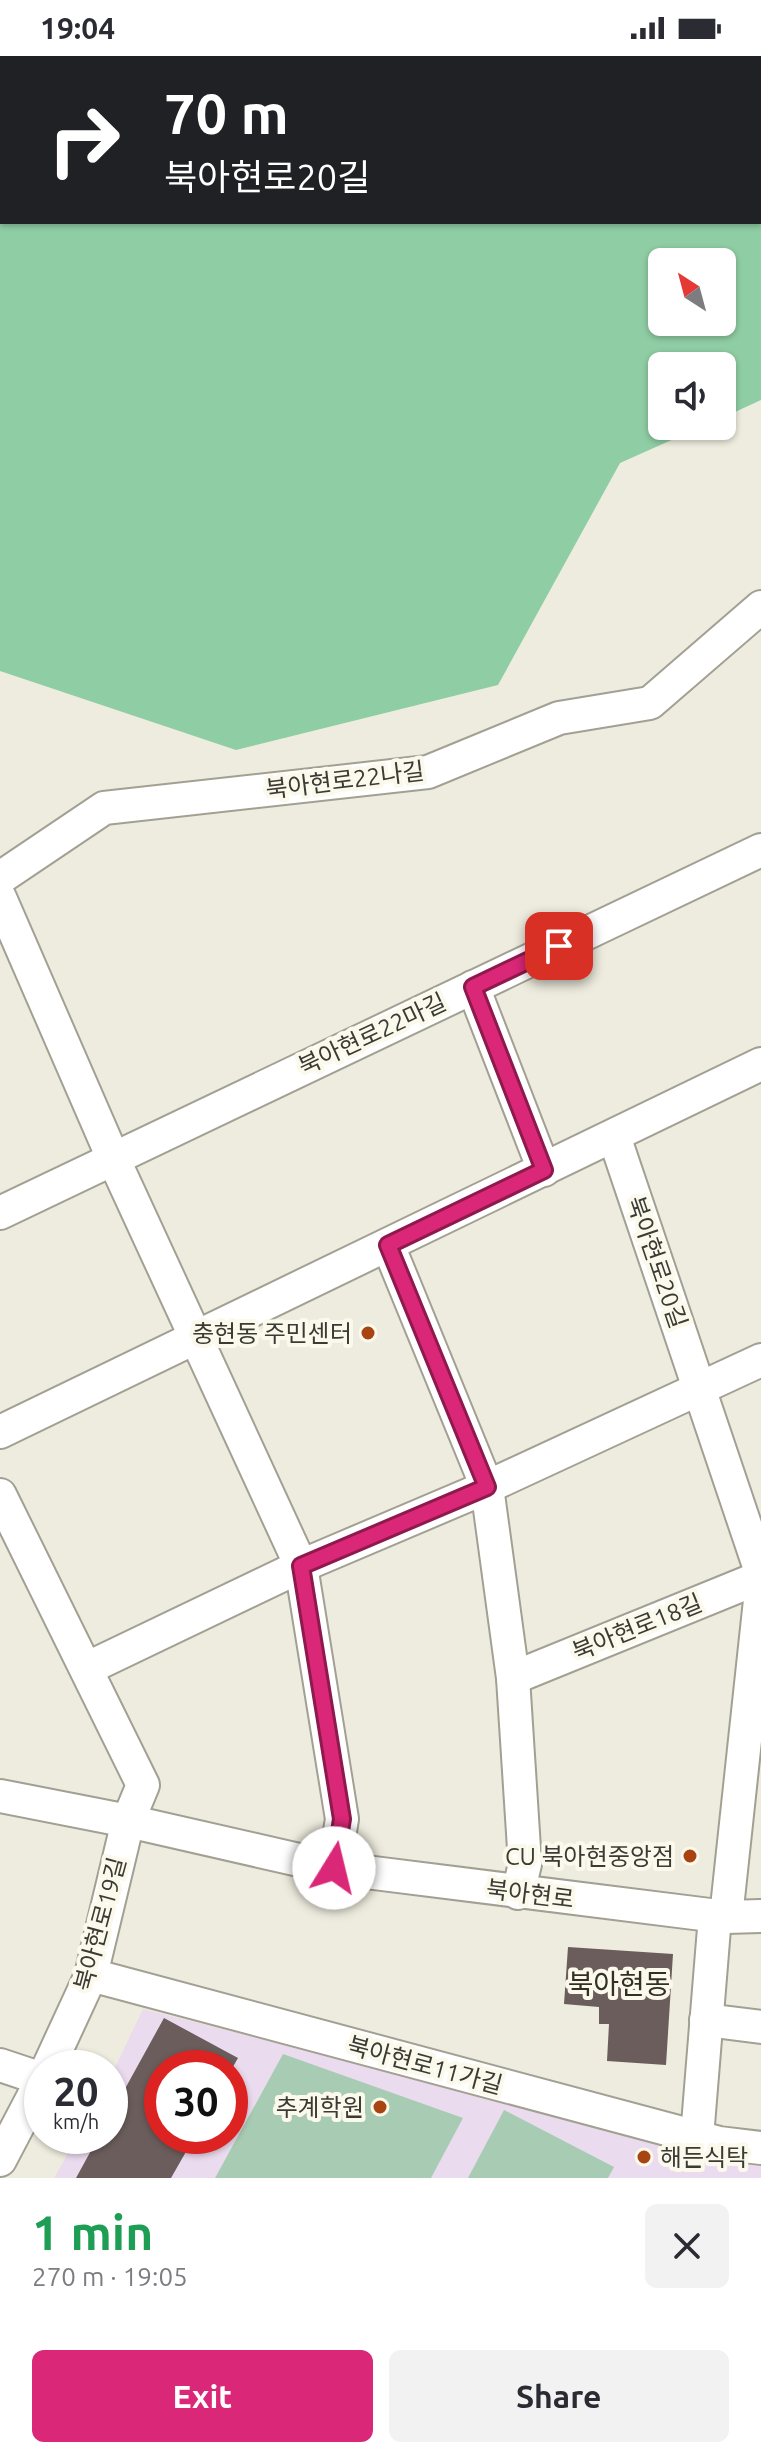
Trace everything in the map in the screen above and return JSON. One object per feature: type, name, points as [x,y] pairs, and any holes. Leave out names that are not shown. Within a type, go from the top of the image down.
[{"type":"street","name":"북아현로22나길","points":[[0,878],[104,808],[428,772],[559,718],[650,703],[761,607]]},
{"type":"street","name":"북아현로22마길","points":[[0,1213],[761,850]]},
{"type":"street","points":[[0,898],[113,1158],[301,1566],[342,1819],[334,1868]]},
{"type":"street","points":[[473,987],[544,1170]]},
{"type":"street","points":[[0,1432],[761,1064]]},
{"type":"street","name":"북아현로20길","points":[[614,1136],[699,1389]]},
{"type":"street","points":[[388,1245],[487,1487],[513,1678],[525,1864],[518,1893]]},
{"type":"street","points":[[88,1668],[301,1566],[487,1487],[761,1360]]},
{"type":"street","name":"북아현로18길","points":[[513,1678],[761,1574],[699,1389]]},
{"type":"street","points":[[0,1495],[88,1668],[143,1785],[128,1821]]},
{"type":"street","points":[[697,2137],[706,2020],[761,1591]]},
{"type":"street","name":"북아현로","points":[[0,1796],[128,1821],[334,1868],[720,1916],[761,1916]]},
{"type":"street","name":"북아현로19길","points":[[56,2050],[91,1975],[128,1821]]},
{"type":"street","name":"북아현로11가길","points":[[91,1975],[697,2137],[761,2148]]},
{"type":"street","points":[[706,2020],[761,2027]]},
{"type":"street","points":[[0,2065],[24,2074]]},
{"type":"street","points":[[0,2160],[24,2114]]},
{"type":"shaded area","name":"추계학원","points":[[143,2009],[761,2165],[761,2178],[54,2178],[68,2154],[128,2154],[128,2050],[123,2050]]},
{"type":"green space","points":[[0,224],[761,224],[761,400],[736,412],[736,352],[648,352],[648,440],[672,440],[620,463],[498,685],[236,750],[0,671]]},
{"type":"green space","points":[[283,2054],[463,2118],[431,2178],[215,2178],[228,2154],[248,2154],[248,2118]]},
{"type":"green space","points":[[504,2110],[614,2167],[608,2178],[468,2178]]},
{"type":"building","points":[[568,1947],[673,1954],[666,2065],[607,2061],[609,2024],[599,2024],[599,2007],[564,2004]]},
{"type":"building","points":[[164,2018],[223,2050],[146,2050]]},
{"type":"building","points":[[144,2054],[144,2154],[185,2154],[171,2178],[76,2178],[89,2154],[128,2154],[128,2083]]},
{"type":"place","name":"충현동 주민센터","points":[[368,1333]]},
{"type":"place","name":"CU 북아현중앙점","points":[[690,1856]]},
{"type":"place","name":"추계학원","points":[[380,2107]]},
{"type":"place","name":"해든식탁","points":[[644,2157]]},
{"type":"district","name":"북아현동","points":[[619,1983]]},
{"type":"route","points":[[334,1868],[342,1819],[301,1566],[487,1487],[388,1245],[544,1170],[473,987],[559,946]]}]
